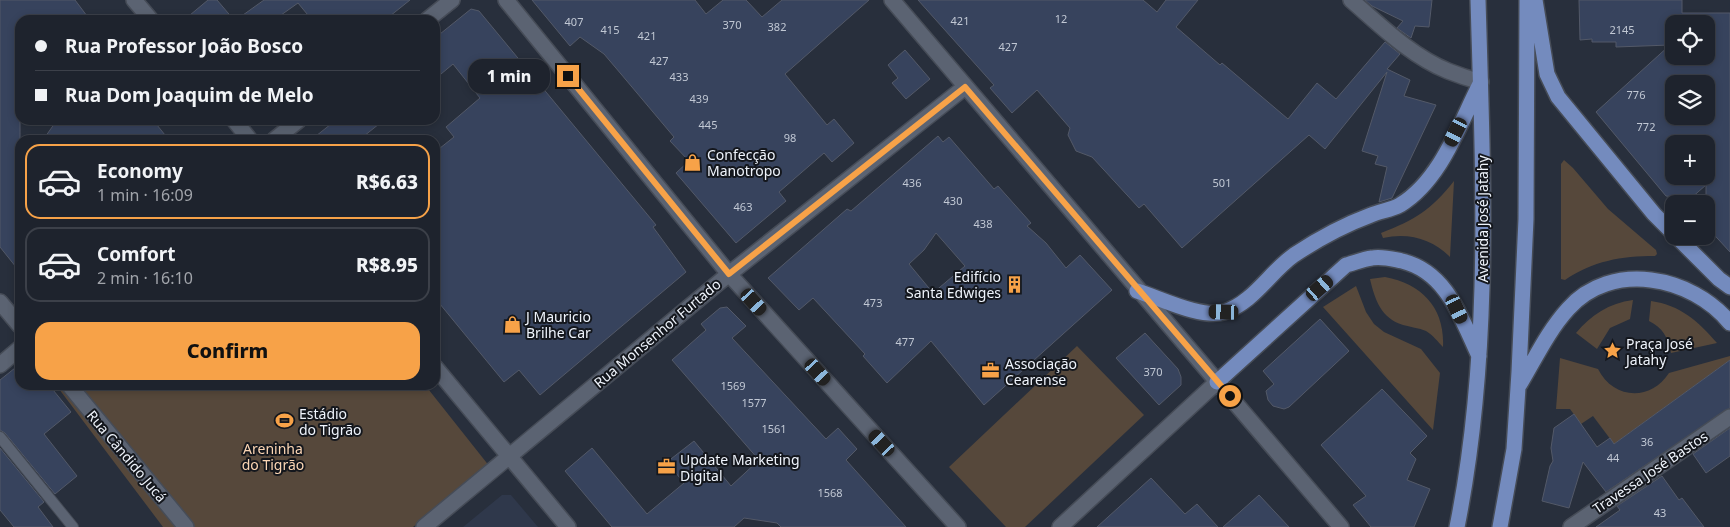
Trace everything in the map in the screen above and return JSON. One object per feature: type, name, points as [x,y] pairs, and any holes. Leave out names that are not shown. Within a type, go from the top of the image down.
[{"type":"main road","name":"Avenida José Jatahy","points":[[1457,527],[1471,439],[1480,358],[1484,219],[1478,0]]},
{"type":"main road","points":[[1500,527],[1514,449],[1518,388],[1526,220],[1527,0]]},
{"type":"main road","points":[[1535,0],[1547,74],[1558,97],[1665,225]]},
{"type":"main road","points":[[1137,290],[1196,312],[1224,312],[1246,300],[1294,255],[1329,233],[1398,206],[1416,193],[1439,165],[1481,82]]},
{"type":"main road","points":[[1685,245],[1719,279],[1730,287]]},
{"type":"main road","points":[[1218,382],[1346,265],[1370,258],[1386,257],[1409,263],[1431,275],[1443,286],[1480,358]]},
{"type":"main road","points":[[1518,388],[1548,337],[1568,308],[1591,292],[1614,282],[1633,278],[1668,282],[1704,300],[1730,323]]},
{"type":"street","points":[[134,0],[147,15]]},
{"type":"street","points":[[432,15],[452,0]]},
{"type":"street","points":[[506,0],[729,274],[958,527]]},
{"type":"street","points":[[892,0],[1137,290],[1341,527]]},
{"type":"street","points":[[1351,0],[1392,35],[1413,50],[1446,70],[1481,82]]},
{"type":"street","name":"Rua Monsenhor Furtado","points":[[424,527],[729,274],[965,87]]},
{"type":"street","points":[[238,125],[246,135]]},
{"type":"street","points":[[280,135],[293,125]]},
{"type":"street","points":[[0,302],[15,320]]},
{"type":"street","points":[[0,364],[15,352]]},
{"type":"street","points":[[440,373],[568,527]]},
{"type":"street","points":[[1060,527],[1218,382]]},
{"type":"street","name":"Rua Cândido Jucá","points":[[73,390],[186,527]]},
{"type":"street","name":"Travessa José Bastos","points":[[1571,527],[1730,418]]},
{"type":"lane","points":[[0,437],[73,527]]},
{"type":"shaded area","points":[[502,495],[511,495],[538,527],[463,527]]},
{"type":"green space","points":[[1564,160],[1608,209],[1656,250],[1657,254],[1655,256],[1631,257],[1608,261],[1586,268],[1565,280],[1561,279],[1561,164]]},
{"type":"green space","points":[[1454,181],[1450,257],[1436,246],[1420,238],[1392,236],[1383,238],[1381,233],[1404,223],[1430,207]]},
{"type":"green space","points":[[1385,277],[1398,280],[1410,286],[1421,292],[1429,300],[1436,310],[1440,321],[1443,333],[1443,347],[1426,331],[1395,322],[1384,313],[1374,294],[1370,279]]},
{"type":"green space","points":[[1356,286],[1366,312],[1374,324],[1384,332],[1421,349],[1440,373],[1433,430],[1323,307]]},
{"type":"green space","points":[[1633,300],[1630,319],[1610,328],[1597,349],[1576,333],[1594,315],[1608,307]]},
{"type":"green space","points":[[1651,301],[1671,306],[1688,315],[1717,343],[1671,353],[1664,334],[1649,321]]},
{"type":"green space","points":[[1077,346],[1144,415],[1025,527],[1006,527],[949,467]]},
{"type":"green space","points":[[1730,356],[1730,360],[1614,444],[1593,416],[1581,424],[1570,409],[1556,409],[1560,358],[1598,369],[1613,386],[1622,391],[1632,393],[1652,389],[1669,373]]},
{"type":"green space","name":"Estádio do Tigrão","points":[[60,390],[429,390],[490,467],[413,527],[163,527]]},
{"type":"building","points":[[0,0],[75,0],[86,15],[15,15],[15,125],[20,125],[20,135],[15,135],[15,266],[0,247]]},
{"type":"building","points":[[208,0],[217,0],[230,15],[190,15]]},
{"type":"building","points":[[264,0],[410,0],[391,15],[308,15],[298,3],[281,15],[243,15]]},
{"type":"building","points":[[532,0],[695,0],[706,14],[723,0],[746,0],[762,17],[782,0],[869,0],[785,74],[827,125],[834,119],[854,143],[832,162],[824,153],[779,192],[786,201],[736,243],[676,173],[689,161],[670,141],[674,137],[604,54],[580,37],[570,46]]},
{"type":"building","points":[[918,0],[1143,0],[1157,12],[1166,0],[1198,0],[1176,27],[1288,119],[1317,83],[1336,99],[1385,42],[1400,54],[1387,69],[1410,80],[1404,96],[1436,105],[1392,198],[1379,202],[1387,167],[1375,164],[1378,156],[1362,151],[1387,72],[1325,149],[1309,135],[1182,248],[1144,204],[1139,208],[1092,157],[1076,151],[1068,135],[1070,128],[1037,90],[1012,113],[990,88],[994,85]]},
{"type":"building","points":[[1365,0],[1432,0],[1429,27],[1415,26],[1411,38],[1397,28],[1403,21],[1372,6]]},
{"type":"building","points":[[1579,0],[1682,0],[1682,13],[1730,13],[1730,252],[1715,236],[1715,195],[1706,195],[1706,185],[1695,195],[1665,195],[1596,112],[1665,50],[1665,65],[1715,65],[1715,15],[1665,15],[1665,45],[1616,47],[1616,42],[1592,42],[1592,39],[1580,40]]},
{"type":"building","points":[[471,9],[479,11],[656,225],[653,227],[686,272],[540,395],[519,370],[504,382],[440,304],[440,148],[454,137],[446,127],[480,98],[453,64],[440,75],[440,34]]},
{"type":"building","points":[[905,50],[930,79],[906,99],[892,83],[898,78],[888,65]]},
{"type":"building","points":[[54,125],[157,125],[165,135],[46,135]]},
{"type":"building","points":[[330,125],[378,125],[365,135],[317,135]]},
{"type":"building","points":[[938,136],[943,142],[949,137],[994,189],[998,186],[1031,223],[1027,226],[1046,243],[1066,268],[1080,255],[1112,290],[984,405],[931,341],[887,383],[863,356],[865,354],[813,298],[799,310],[768,278],[847,209],[851,211]],"holes":[[[936,233],[965,266],[933,293],[909,264],[924,250]]]},
{"type":"building","points":[[727,307],[746,326],[732,338],[826,439],[838,428],[857,449],[846,460],[906,527],[781,527],[777,523],[744,518],[734,527],[612,527],[565,471],[592,448],[647,514],[684,483],[667,462],[694,441],[731,486],[759,460],[672,360],[706,330],[701,324],[720,308]]},
{"type":"building","points":[[1320,319],[1349,351],[1289,407],[1284,409],[1273,406],[1268,400],[1266,391],[1274,384],[1263,371]]},
{"type":"building","points":[[1145,333],[1178,369],[1181,377],[1181,385],[1159,405],[1116,358]]},
{"type":"building","points":[[1730,360],[1730,408],[1606,492],[1583,462],[1569,508],[1542,501],[1550,466],[1553,461],[1551,448],[1554,428],[1574,414],[1597,447],[1610,438],[1614,444]]},
{"type":"building","points":[[15,368],[15,390],[53,390],[71,412],[44,434],[77,476],[55,494],[5,433],[0,430],[0,380]]},
{"type":"building","points":[[1382,389],[1427,436],[1410,453],[1416,459],[1407,480],[1430,489],[1414,527],[1371,527],[1353,505],[1366,496],[1321,445]]},
{"type":"building","points":[[1730,428],[1730,456],[1706,473],[1693,454]]},
{"type":"building","points":[[0,448],[44,502],[38,507],[53,527],[14,527],[0,510]]},
{"type":"building","points":[[1662,476],[1679,500],[1682,498],[1704,527],[1596,527],[1620,510],[1617,506]]},
{"type":"building","points":[[1151,478],[1185,514],[1197,504],[1218,527],[1097,527]]},
{"type":"building","points":[[1259,495],[1289,527],[1223,527]]},
{"type":"place","name":"Confecção Manotropo","points":[[693,162]]},
{"type":"place","name":"Edifício Santa Edwiges","points":[[1015,284]]},
{"type":"place","name":"J Mauricio Brilhe Car","points":[[512,324]]},
{"type":"place","name":"Praça José Jatahy","points":[[1612,351]]},
{"type":"place","name":"Associação Cearense","points":[[991,371]]},
{"type":"place","name":"Estádio do Tigrão","points":[[285,421]]},
{"type":"place","name":"Update Marketing Digital","points":[[666,467]]},
{"type":"route","points":[[568,76],[729,274],[965,87],[1137,290],[1230,396]]},
{"type":"park label","name":"Areninha do Tigrão","points":[[273,456]]}]
